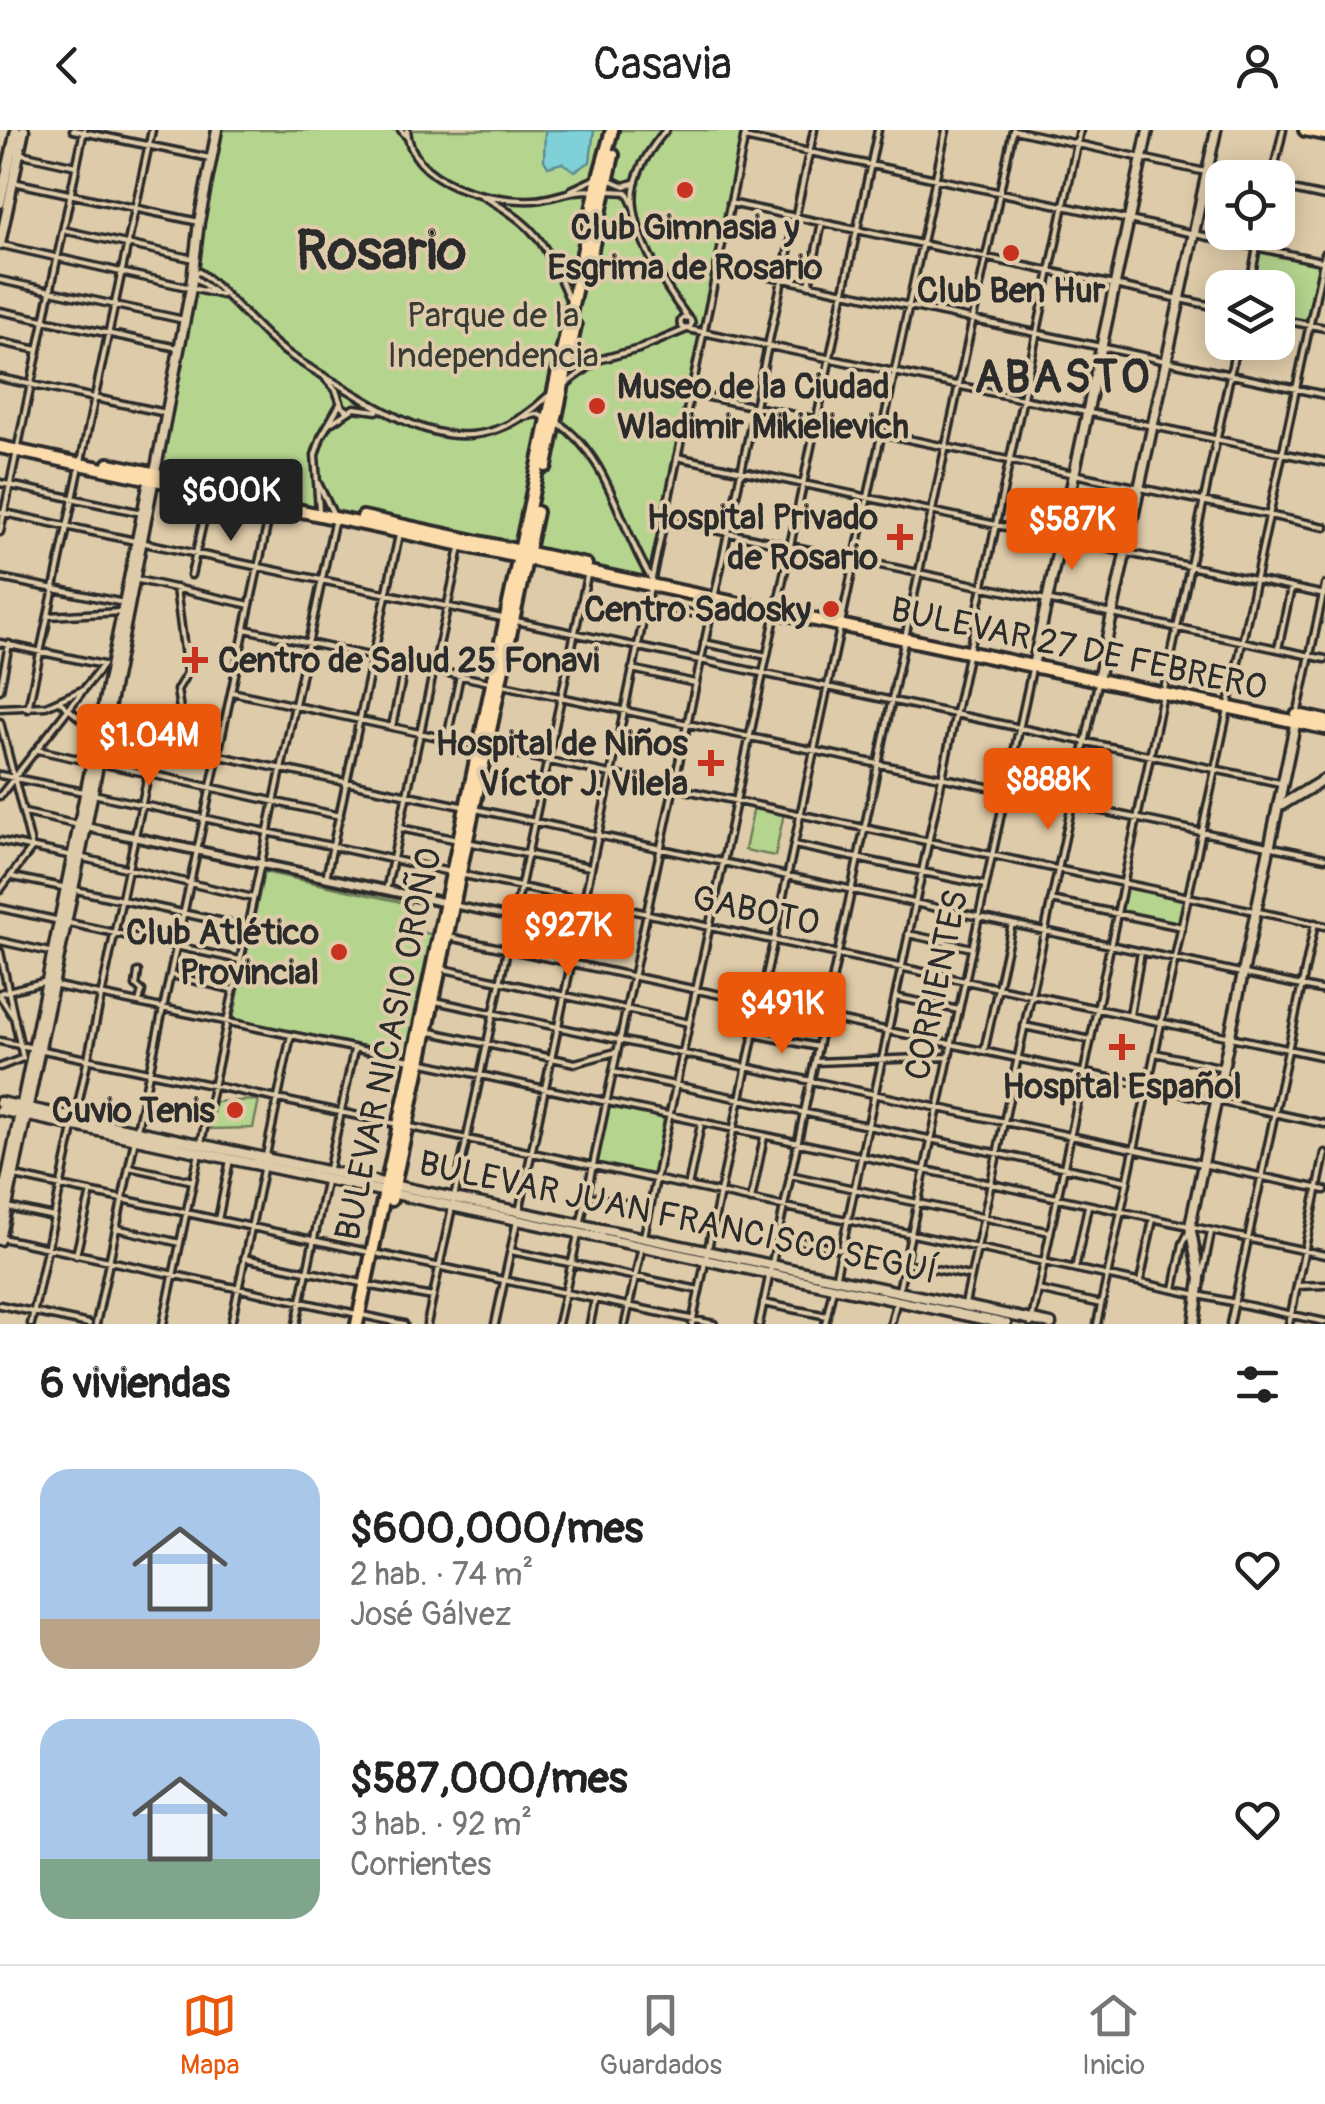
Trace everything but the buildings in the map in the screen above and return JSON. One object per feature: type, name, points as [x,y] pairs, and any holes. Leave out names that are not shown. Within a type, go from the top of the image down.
[{"type":"main road","points":[[15,152],[16,130]]},
{"type":"main road","points":[[0,203],[24,130]]},
{"type":"main road","points":[[0,1238],[7,1175],[24,1111],[90,793],[110,666],[153,478],[218,130]]},
{"type":"main road","name":"BULEVAR NICASIO OROÑO","points":[[362,1320],[615,130]]},
{"type":"main road","name":"CORRIENTES","points":[[1034,663],[1148,130]]},
{"type":"main road","points":[[1210,160],[1216,130]]},
{"type":"main road","points":[[1306,130],[1325,134]]},
{"type":"main road","points":[[0,244],[6,181]]},
{"type":"main road","points":[[1099,677],[1205,181]]},
{"type":"main road","name":"BULEVAR NICASIO OROÑO","points":[[562,371],[573,301],[601,192]]},
{"type":"main road","name":"BULEVAR 27 DE FEBRERO","points":[[0,444],[1325,725]]},
{"type":"main road","points":[[139,542],[142,513],[153,478]]},
{"type":"main road","points":[[102,731],[110,666],[132,579]]},
{"type":"main road","points":[[1194,1324],[1200,1291],[1190,1229],[1297,719]]},
{"type":"main road","points":[[1280,806],[1325,779]]},
{"type":"main road","points":[[50,985],[63,921]]},
{"type":"main road","name":"BULEVAR NICASIO OROÑO","points":[[417,1061],[427,1031],[429,1000],[440,968],[443,936]]},
{"type":"main road","points":[[24,1111],[28,1058],[37,1048]]},
{"type":"main road","name":"BULEVAR JUAN FRANCISCO SEGUÍ","points":[[0,1102],[74,1122],[898,1296],[1006,1324]]},
{"type":"main road","name":"BULEVAR JUAN FRANCISCO SEGUÍ","points":[[0,1110],[24,1111]]},
{"type":"main road","name":"BULEVAR JUAN FRANCISCO SEGUÍ","points":[[200,1148],[230,1158],[264,1162]]},
{"type":"main road","name":"BULEVAR JUAN FRANCISCO SEGUÍ","points":[[963,1315],[1051,1324]]},
{"type":"street","points":[[73,130],[211,158]]},
{"type":"street","points":[[28,709],[152,130]]},
{"type":"street","points":[[404,130],[416,156],[432,172],[516,216],[542,241],[568,298],[573,301]]},
{"type":"street","points":[[634,207],[636,182],[654,144],[666,130]]},
{"type":"street","points":[[495,1324],[746,130]]},
{"type":"street","points":[[558,1324],[814,130]]},
{"type":"street","points":[[625,1324],[878,130]]},
{"type":"street","points":[[693,1322],[946,130]]},
{"type":"street","points":[[759,1324],[1014,130],[1205,172]]},
{"type":"street","points":[[825,1324],[1080,130]]},
{"type":"street","points":[[1276,160],[1282,130]]},
{"type":"street","points":[[0,532],[84,131]]},
{"type":"street","points":[[744,138],[1205,237]]},
{"type":"street","points":[[0,148],[76,166]]},
{"type":"street","points":[[563,195],[604,178],[625,186],[636,182]]},
{"type":"street","points":[[6,181],[199,222]]},
{"type":"street","points":[[473,192],[525,200],[585,189],[627,192],[651,258],[678,304],[690,319],[706,328],[1325,462]]},
{"type":"street","points":[[1295,191],[1325,197]]},
{"type":"street","points":[[730,203],[1205,304]]},
{"type":"street","points":[[810,284],[822,222]]},
{"type":"street","points":[[63,230],[194,259]]},
{"type":"street","points":[[0,244],[225,297]]},
{"type":"street","points":[[1267,250],[1324,262]]},
{"type":"street","points":[[1097,1324],[1325,253]]},
{"type":"street","points":[[718,265],[1325,394]]},
{"type":"street","points":[[192,274],[200,284],[225,297]]},
{"type":"street","points":[[192,274],[204,274],[286,353],[381,412],[418,428],[462,436],[491,431],[536,414],[552,420],[578,440],[600,469],[650,582]]},
{"type":"street","points":[[0,280],[184,320]]},
{"type":"street","points":[[678,304],[681,322],[687,329]]},
{"type":"street","points":[[0,311],[178,348]]},
{"type":"street","points":[[667,337],[681,322],[690,319]]},
{"type":"street","points":[[687,329],[690,319]]},
{"type":"street","points":[[1295,322],[1325,328]]},
{"type":"street","points":[[519,418],[583,369],[610,355],[639,349],[687,329],[706,328]]},
{"type":"street","points":[[0,342],[38,350]]},
{"type":"street","points":[[1031,1322],[1233,360]]},
{"type":"street","points":[[562,371],[583,369]]},
{"type":"street","points":[[324,377],[336,390],[340,402],[351,409],[381,412]]},
{"type":"street","points":[[0,378],[166,413]]},
{"type":"street","points":[[319,511],[315,455],[320,437],[344,393],[353,394]]},
{"type":"street","points":[[328,425],[351,409],[353,394]]},
{"type":"street","points":[[690,394],[1325,527]]},
{"type":"street","points":[[676,457],[1324,595]]},
{"type":"street","points":[[0,483],[142,513]]},
{"type":"street","points":[[163,1324],[334,514],[318,483]]},
{"type":"street","points":[[192,575],[210,489]]},
{"type":"street","points":[[0,1305],[66,1322],[92,1324],[109,1262],[273,502]]},
{"type":"street","points":[[2,513],[1284,784]]},
{"type":"street","points":[[663,519],[1325,659]]},
{"type":"street","points":[[326,878],[400,528]]},
{"type":"street","points":[[386,890],[462,542]]},
{"type":"street","points":[[427,1324],[588,569]]},
{"type":"street","points":[[0,578],[54,588],[123,608]]},
{"type":"street","points":[[132,579],[250,605]]},
{"type":"street","points":[[1297,719],[1325,585]]},
{"type":"street","points":[[176,588],[187,672],[177,690],[186,748]]},
{"type":"street","points":[[1278,649],[1291,588]]},
{"type":"street","points":[[646,603],[710,617]]},
{"type":"street","points":[[48,616],[123,608]]},
{"type":"street","points":[[245,629],[1325,858]]},
{"type":"street","points":[[0,642],[110,666]]},
{"type":"street","points":[[704,643],[767,656]]},
{"type":"street","points":[[0,690],[9,644]]},
{"type":"street","points":[[392,727],[405,663]]},
{"type":"street","name":"CORRIENTES","points":[[892,1324],[1034,663]]},
{"type":"street","points":[[0,796],[95,676],[110,666]]},
{"type":"street","points":[[631,669],[696,683]]},
{"type":"street","points":[[447,739],[460,675]]},
{"type":"street","points":[[95,676],[108,682]]},
{"type":"street","points":[[963,1315],[1099,677]]},
{"type":"street","points":[[0,708],[28,709],[59,701],[86,688]]},
{"type":"street","points":[[232,692],[1325,926]]},
{"type":"street","points":[[59,701],[102,731],[1325,990]]},
{"type":"street","points":[[0,722],[32,848]]},
{"type":"street","points":[[31,1324],[155,741]]},
{"type":"street","points":[[38,750],[340,816]]},
{"type":"street","name":"GABOTO","points":[[0,775],[1325,1057]]},
{"type":"street","points":[[24,814],[577,931]]},
{"type":"street","points":[[400,828],[590,867]]},
{"type":"street","points":[[0,841],[254,898]]},
{"type":"street","points":[[794,845],[986,885]]},
{"type":"street","points":[[0,890],[32,848]]},
{"type":"street","points":[[10,876],[247,927]]},
{"type":"street","points":[[1051,900],[1182,927]]},
{"type":"street","points":[[0,908],[240,960]]},
{"type":"street","points":[[984,1051],[1012,924]]},
{"type":"street","points":[[1230,1324],[1314,924]]},
{"type":"street","points":[[908,934],[972,948]]},
{"type":"street","points":[[443,936],[1325,1124]]},
{"type":"street","points":[[0,941],[54,952]]},
{"type":"street","points":[[0,952],[28,1058],[0,1067]]},
{"type":"street","points":[[1130,1014],[1142,952]]},
{"type":"street","points":[[440,968],[689,1023]]},
{"type":"street","points":[[138,972],[136,986],[142,990],[139,1004]]},
{"type":"street","points":[[170,976],[234,990]]},
{"type":"street","points":[[19,1028],[0,994],[41,981],[1325,1256]]},
{"type":"street","points":[[895,997],[959,1010]]},
{"type":"street","points":[[429,1000],[1325,1190]]},
{"type":"street","points":[[1024,1026],[1091,1040]]},
{"type":"street","points":[[427,1031],[574,1063],[616,1052]]},
{"type":"street","points":[[754,1034],[818,1047]]},
{"type":"street","points":[[231,1324],[290,1035]]},
{"type":"street","points":[[0,1041],[1174,1290],[1200,1291],[1325,1322]]},
{"type":"street","points":[[296,1324],[354,1048]]},
{"type":"street","points":[[1155,1053],[1224,1068]]},
{"type":"street","points":[[814,1062],[949,1057]]},
{"type":"street","points":[[612,1072],[1128,1180]]},
{"type":"street","points":[[688,1186],[701,1124]]},
{"type":"street","points":[[751,1200],[764,1137]]},
{"type":"street","points":[[1289,1324],[1325,1153]]},
{"type":"street","points":[[218,1220],[230,1158]]},
{"type":"street","points":[[129,1168],[193,1182]]},
{"type":"street","points":[[7,1175],[714,1324]]},
{"type":"street","points":[[790,1175],[1051,1232]]},
{"type":"street","points":[[76,1255],[91,1192]]},
{"type":"street","points":[[586,1195],[650,1209]]},
{"type":"street","points":[[1074,1269],[1088,1206]]},
{"type":"street","points":[[4,1209],[54,1217]]},
{"type":"street","points":[[1140,1282],[1154,1219]]},
{"type":"street","points":[[116,1228],[180,1243]]},
{"type":"street","points":[[1174,1290],[1182,1244],[1190,1229]]},
{"type":"street","points":[[1200,1291],[1212,1231]]},
{"type":"street","points":[[778,1236],[970,1276]]},
{"type":"street","points":[[0,1238],[300,1302],[362,1320],[404,1324]]},
{"type":"street","points":[[511,1251],[699,1290]]},
{"type":"street","points":[[244,1258],[433,1297]]},
{"type":"street","points":[[1297,1286],[1325,1285]]},
{"type":"street","points":[[1038,1290],[1101,1304]]},
{"type":"street","points":[[590,1324],[595,1299]]},
{"type":"street","points":[[763,1304],[827,1316]]},
{"type":"street","points":[[657,1324],[660,1312]]},
{"type":"green space","name":"Parque de la Independencia","points":[[217,130],[746,130],[651,579],[155,473]]},
{"type":"green space","points":[[1257,250],[1323,262],[1310,325],[1295,322],[1295,270],[1253,270]]},
{"type":"green space","points":[[754,806],[784,813],[775,856],[745,850]]},
{"type":"green space","name":"Club Atlético Provincial","points":[[264,872],[410,904],[407,929],[434,935],[409,1055],[233,1019]]},
{"type":"green space","points":[[1126,885],[1186,898],[1181,925],[1120,912]]},
{"type":"green space","name":"Cuvio Tenis","points":[[259,1100],[253,1128],[210,1129],[215,1102]]},
{"type":"green space","points":[[605,1104],[669,1117],[656,1180],[592,1166]]},
{"type":"water","points":[[545,130],[594,130],[590,162],[575,171],[562,163],[548,167],[544,160]]},
{"type":"place","name":"Club Gimnasia y Esgrima de Rosario","points":[[685,190]]},
{"type":"place","name":"Club Ben Hur","points":[[1011,253]]},
{"type":"place","name":"Museo de la Ciudad Wladimir Mikielievich","points":[[597,406]]},
{"type":"place","name":"Hospital Privado de Rosario","points":[[900,537]]},
{"type":"place","name":"Centro Sadosky","points":[[831,609]]},
{"type":"place","name":"Centro de Salud 25 Fonavi","points":[[195,660]]},
{"type":"place","name":"Hospital de Niños Víctor J. Vilela","points":[[711,763]]},
{"type":"place","name":"Club Atlético Provincial","points":[[339,952]]},
{"type":"place","name":"Hospital Español","points":[[1122,1047]]},
{"type":"place","name":"Cuvio Tenis","points":[[235,1110]]},
{"type":"district","name":"Rosario","points":[[381,250]]},
{"type":"district","name":"ABASTO","points":[[1063,376]]}]
